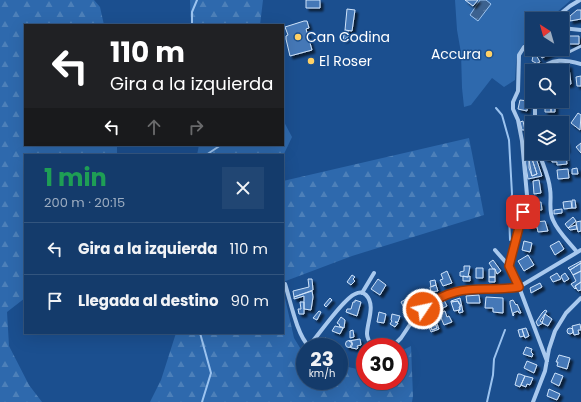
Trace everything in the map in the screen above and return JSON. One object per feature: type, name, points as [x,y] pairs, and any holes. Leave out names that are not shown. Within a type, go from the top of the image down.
[{"type":"street","points":[[563,12],[580,0]]},
{"type":"street","points":[[569,29],[581,30]]},
{"type":"street","points":[[509,266],[527,194],[522,142],[518,120],[513,109],[513,102],[518,91],[519,55],[525,46]]},
{"type":"street","points":[[549,64],[555,61],[567,61],[581,64]]},
{"type":"street","points":[[401,338],[415,317],[439,298],[466,289],[503,290],[519,287],[579,251],[556,227],[550,213],[551,190],[541,160]]},
{"type":"street","points":[[495,250],[509,266],[519,287],[547,361]]},
{"type":"street","points":[[362,293],[374,273]]},
{"type":"street","points":[[285,284],[295,320],[304,338]]},
{"type":"street","points":[[316,338],[348,298],[355,294],[362,293],[370,300],[371,305],[368,338]]},
{"type":"street","points":[[533,402],[545,371],[549,350],[558,325],[570,307],[581,298]]},
{"type":"lane","points":[[569,52],[581,46]]},
{"type":"green space","points":[[0,0],[94,0],[100,7],[104,24],[24,24],[24,146],[117,146],[117,154],[24,154],[24,299],[7,312],[9,346],[29,385],[42,402],[0,402]]},
{"type":"green space","points":[[190,0],[263,0],[260,24],[191,24]]},
{"type":"green space","name":"Accura","points":[[455,0],[571,0],[557,12],[525,12],[525,43],[519,51],[515,80],[504,87],[492,78],[471,105],[464,107],[461,53],[457,30]]},
{"type":"green space","points":[[284,122],[292,137],[284,154],[197,154],[199,146],[284,146]]},
{"type":"green space","points":[[469,138],[484,215],[352,256],[284,282],[284,181]]},
{"type":"green space","points":[[284,293],[296,341],[296,390],[348,390],[348,367],[356,369],[356,390],[408,390],[408,348],[411,346],[412,402],[150,402],[161,380],[176,334],[284,334]]},
{"type":"water","points":[[480,0],[486,0],[491,4],[478,21],[470,15]]},
{"type":"building","points":[[306,0],[320,0],[320,8],[306,8]]},
{"type":"building","points":[[465,0],[478,0],[473,6]]},
{"type":"building","points":[[347,9],[355,10],[352,31],[345,30]]},
{"type":"building","points":[[577,10],[581,10],[581,19],[570,21],[570,16]]},
{"type":"building","name":"Can Codina","points":[[307,21],[309,28],[306,29],[312,50],[290,56],[286,39],[286,36],[288,35],[285,27]]},
{"type":"building","points":[[345,30],[348,31],[348,37],[343,40]]},
{"type":"building","points":[[569,36],[579,36],[579,44],[569,44]]},
{"type":"building","points":[[533,56],[537,56],[540,62],[535,64],[536,63],[532,61]]},
{"type":"building","points":[[569,68],[571,84],[569,84]]},
{"type":"building","points":[[581,76],[581,86],[577,86],[576,77]]},
{"type":"building","points":[[520,100],[525,101],[525,108],[527,108],[527,111],[518,109]]},
{"type":"building","points":[[545,108],[551,108],[551,112],[545,112]]},
{"type":"building","points":[[551,108],[555,108],[555,112],[551,112]]},
{"type":"building","points":[[578,113],[581,115],[580,130],[571,123]]},
{"type":"building","points":[[523,121],[525,130],[522,130],[520,122]]},
{"type":"building","points":[[581,143],[581,153],[576,147]]},
{"type":"building","points":[[529,160],[532,160],[537,174],[532,176],[529,168]]},
{"type":"building","points":[[529,160],[532,176],[537,174],[532,160],[537,160],[542,176],[528,179],[525,161]]},
{"type":"building","points":[[552,160],[566,160],[567,164],[557,165],[557,162],[552,162]]},
{"type":"building","points":[[577,168],[578,174],[572,174],[572,169]]},
{"type":"building","points":[[568,169],[569,178],[558,179],[557,170]]},
{"type":"building","points":[[539,180],[541,193],[534,194],[533,181]]},
{"type":"building","points":[[572,200],[575,200],[576,208],[572,208]]},
{"type":"building","points":[[571,201],[572,208],[564,209],[563,202]]},
{"type":"building","points":[[541,202],[542,210],[535,210],[533,203]]},
{"type":"building","points":[[562,209],[562,213],[554,214],[554,210]]},
{"type":"building","points":[[573,217],[576,221],[568,228],[565,224]]},
{"type":"building","points":[[545,221],[548,231],[538,232],[537,227],[528,228],[527,223]]},
{"type":"building","points":[[581,221],[581,231],[578,232],[576,222]]},
{"type":"building","points":[[576,225],[577,229],[570,230],[568,228]]},
{"type":"building","points":[[524,241],[532,243],[530,252],[522,250]]},
{"type":"building","points":[[559,241],[564,249],[555,255],[550,246]]},
{"type":"building","points":[[528,255],[534,265],[524,271],[518,261]]},
{"type":"building","points":[[493,260],[501,271],[497,274],[495,269],[493,269],[489,263]]},
{"type":"building","points":[[581,261],[581,263],[570,270],[568,268]]},
{"type":"building","points":[[581,263],[581,271],[573,275],[570,270]]},
{"type":"building","points":[[464,266],[470,266],[468,277],[460,276],[460,272],[464,271]]},
{"type":"building","points":[[476,268],[483,268],[483,278],[476,278]]},
{"type":"building","points":[[489,269],[495,269],[495,277],[489,277]]},
{"type":"building","points":[[447,271],[452,283],[443,286],[440,280],[443,279],[441,274]]},
{"type":"building","points":[[581,271],[581,282],[575,286],[575,289],[571,284],[576,281],[573,275]]},
{"type":"building","points":[[557,273],[561,279],[553,282],[550,277]]},
{"type":"building","points":[[565,273],[569,279],[564,282],[561,276]]},
{"type":"building","points":[[352,275],[355,277],[353,279],[355,281],[351,285],[347,282]]},
{"type":"building","points":[[463,276],[470,276],[470,281],[463,281]]},
{"type":"building","points":[[489,277],[495,277],[495,282],[489,282]]},
{"type":"building","points":[[308,279],[312,279],[313,290],[294,297],[293,291],[309,287]]},
{"type":"building","points":[[378,279],[386,285],[380,295],[371,289]]},
{"type":"building","points":[[435,280],[436,285],[431,287],[430,281]]},
{"type":"building","points":[[581,282],[581,290],[578,291],[575,286]]},
{"type":"building","points":[[540,283],[542,287],[531,293],[530,288]]},
{"type":"building","points":[[436,285],[438,291],[431,292],[430,287]]},
{"type":"building","points":[[312,291],[313,297],[311,310],[304,309],[304,296],[294,299],[294,297]]},
{"type":"building","points":[[479,295],[480,303],[467,303],[466,296]]},
{"type":"building","points":[[486,297],[503,298],[503,313],[493,312],[493,308],[485,308]]},
{"type":"building","points":[[330,298],[332,300],[326,307],[324,305]]},
{"type":"building","points":[[460,298],[463,312],[459,313],[458,310],[460,310],[459,307],[461,306],[458,301],[451,301]]},
{"type":"building","points":[[406,299],[410,304],[404,308],[401,302]]},
{"type":"building","points":[[355,300],[361,302],[357,316],[346,312],[347,309],[351,309]]},
{"type":"building","points":[[444,300],[447,306],[439,310],[436,304]]},
{"type":"building","points":[[513,300],[516,305],[517,304],[521,313],[518,311],[513,313],[513,316],[510,301]]},
{"type":"building","points":[[458,301],[460,304],[460,310],[454,311],[451,302]]},
{"type":"building","points":[[300,302],[304,302],[304,314],[299,314],[298,309],[301,309]]},
{"type":"building","points":[[545,310],[547,311],[540,321],[543,323],[538,326],[536,322]]},
{"type":"building","points":[[319,311],[321,312],[317,320],[313,318]]},
{"type":"building","points":[[445,311],[447,317],[449,316],[452,322],[444,325],[439,313]]},
{"type":"building","points":[[379,312],[386,314],[384,323],[377,322]]},
{"type":"building","points":[[392,314],[400,316],[398,322],[395,322],[398,323],[395,327],[390,324],[392,321]]},
{"type":"building","points":[[545,314],[552,319],[548,326],[542,323]]},
{"type":"building","points":[[434,316],[439,329],[431,332],[429,327],[431,327],[432,330],[437,328],[434,321],[431,322],[429,318]]},
{"type":"building","points":[[341,317],[345,320],[344,328],[339,326],[340,325],[337,323]]},
{"type":"building","points":[[434,321],[437,328],[432,330],[429,323]]},
{"type":"building","points":[[580,324],[581,330],[578,330],[579,334],[574,335],[572,326]]},
{"type":"building","points":[[335,326],[343,328],[340,334],[332,331]]},
{"type":"building","points":[[526,328],[529,336],[525,338],[522,329]]},
{"type":"building","points":[[570,328],[573,331],[570,334],[567,331]]},
{"type":"building","points":[[522,329],[524,336],[520,337],[518,330]]},
{"type":"building","points":[[353,330],[354,337],[350,338],[350,331]]},
{"type":"building","points":[[356,340],[356,349],[350,347],[352,343],[349,341]]},
{"type":"building","points":[[348,342],[351,342],[351,346],[348,346]]},
{"type":"building","points":[[526,347],[532,349],[532,357],[523,354]]},
{"type":"building","points":[[559,355],[570,358],[567,369],[557,366],[558,362],[556,362]]},
{"type":"building","points":[[527,361],[537,365],[534,373],[524,368]]},
{"type":"building","points":[[555,373],[563,376],[559,386],[551,382]]},
{"type":"building","points":[[518,374],[525,376],[520,387],[515,385]]},
{"type":"building","points":[[525,376],[533,378],[530,385],[527,384],[526,387],[521,385]]},
{"type":"building","points":[[549,389],[560,394],[557,400],[547,396]]},
{"type":"waterway","points":[[192,24],[192,12],[197,0]]},
{"type":"waterway","points":[[496,108],[502,115],[509,140],[512,194],[509,214],[510,240]]},
{"type":"waterway","points":[[208,154],[220,146]]},
{"type":"waterway","points":[[487,402],[493,375],[494,359],[505,330]]},
{"type":"waterway","points":[[200,334],[211,373],[202,402]]},
{"type":"place","name":"Can Codina","points":[[298,37]]},
{"type":"place","name":"Accura","points":[[489,54]]},
{"type":"place","name":"El Roser","points":[[311,61]]},
{"type":"route","points":[[423,309],[439,298],[466,289],[477,288],[503,290],[519,287],[509,266],[512,260],[523,212]]}]
